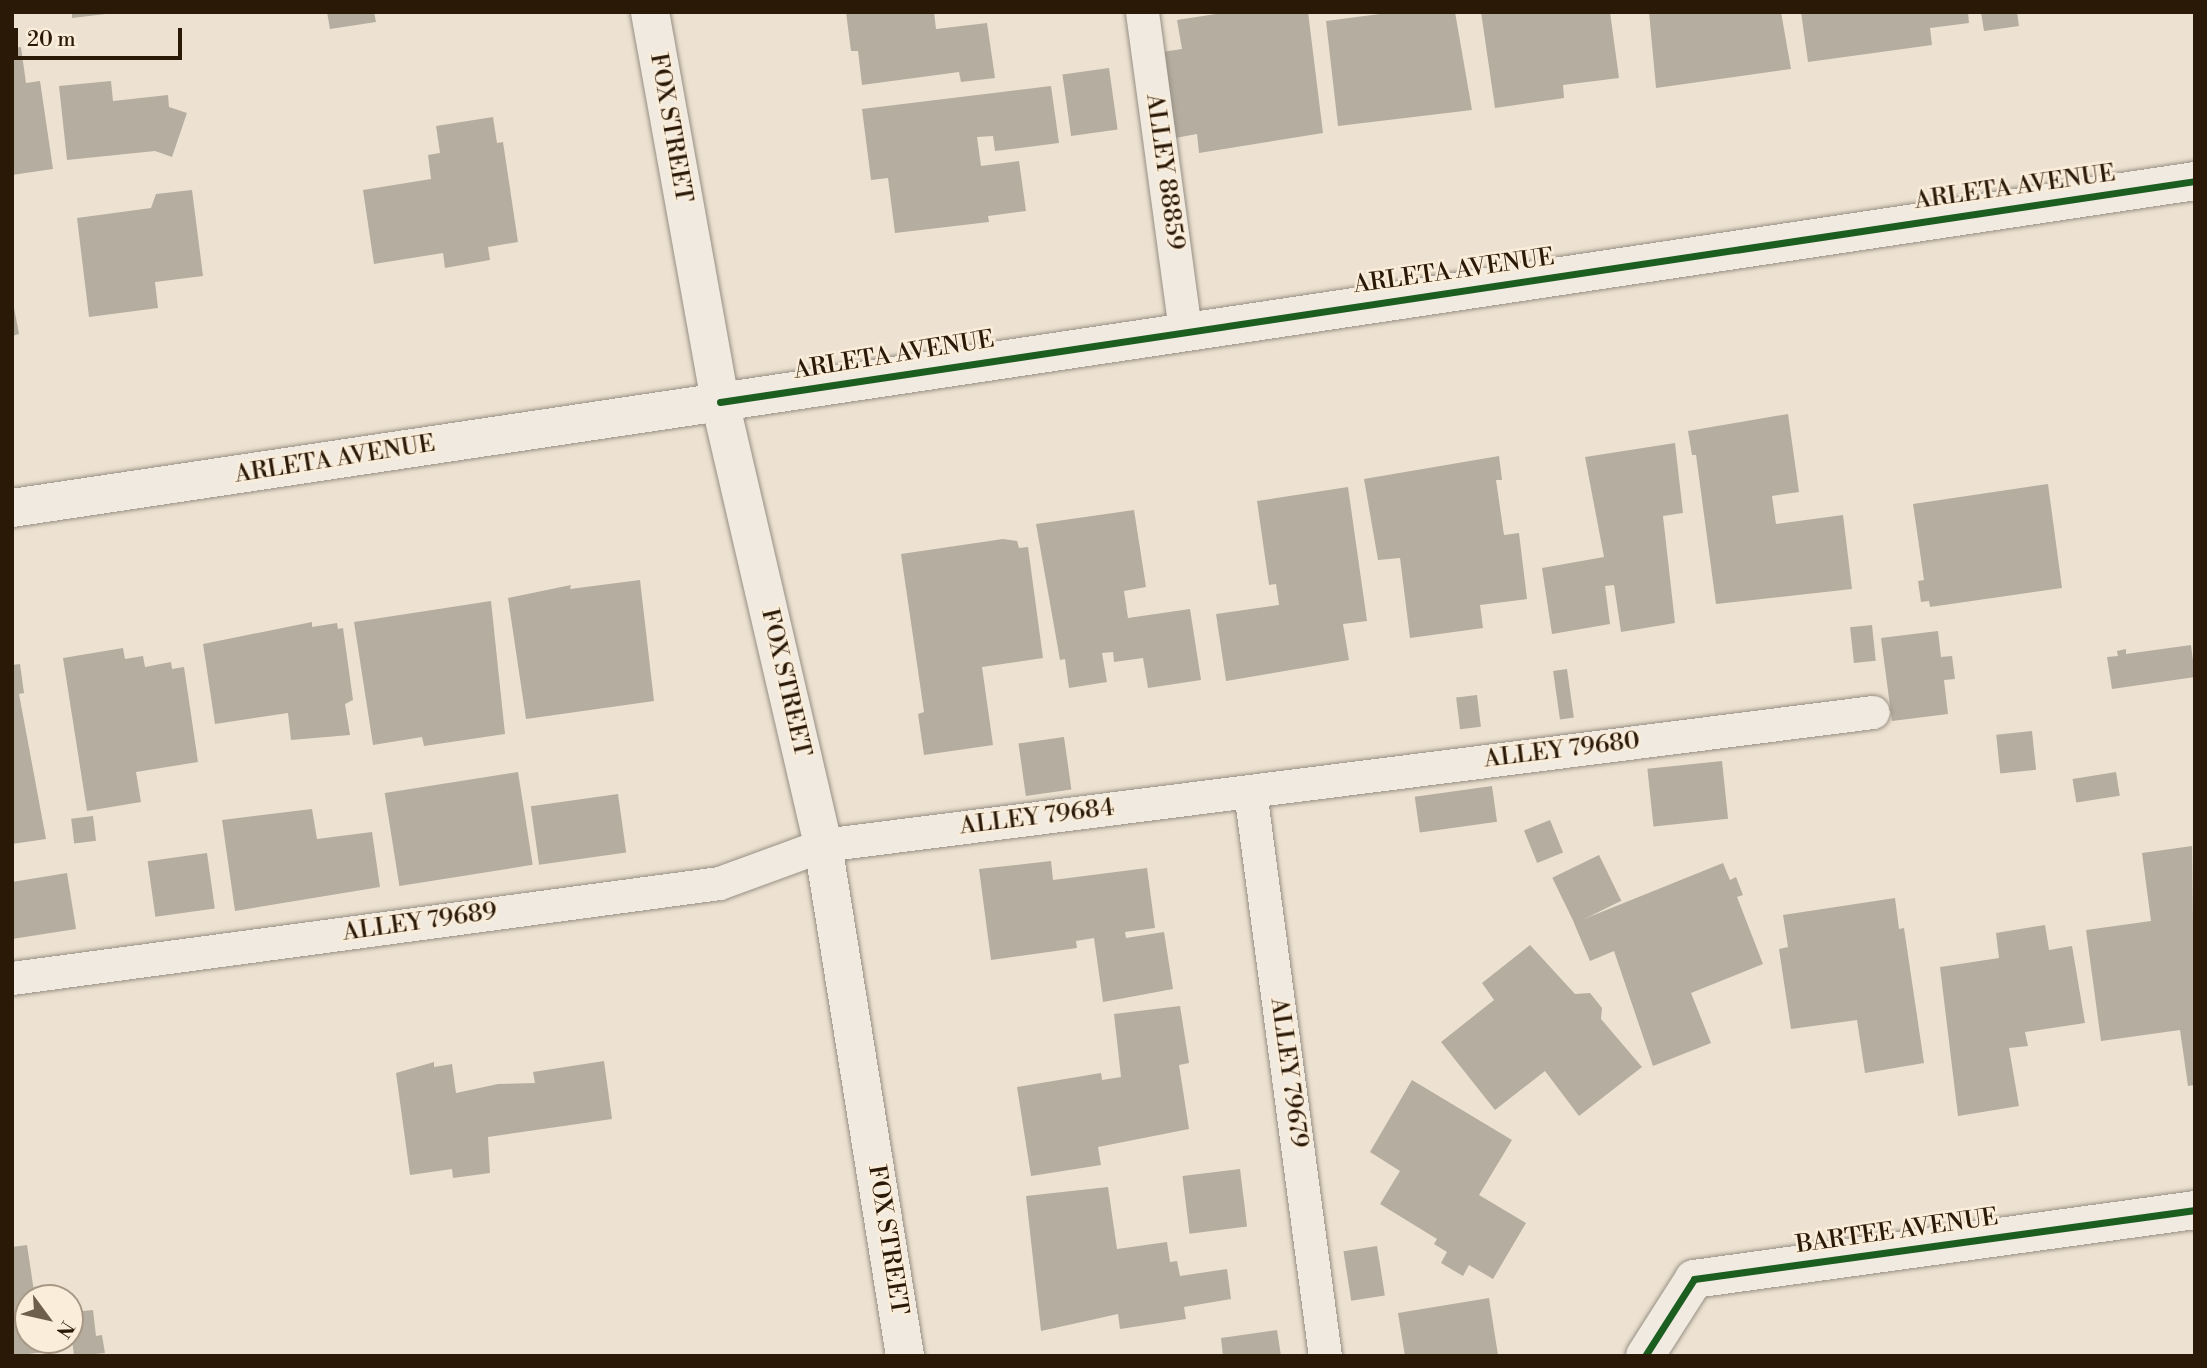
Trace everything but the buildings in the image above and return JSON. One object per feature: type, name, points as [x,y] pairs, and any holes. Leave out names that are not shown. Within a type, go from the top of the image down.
[{"type":"main road","name":"FOX STREET","points":[[650,12],[720,402],[823,845],[905,1356]]},
{"type":"main road","name":"ARLETA AVENUE","points":[[12,508],[2195,181]]},
{"type":"main road","name":"BARTEE AVENUE","points":[[1645,1356],[1694,1279],[2195,1210]]},
{"type":"lane","name":"ALLEY 88859","points":[[1142,12],[1185,332]]},
{"type":"lane","name":"ALLEY 79680","points":[[1250,791],[1873,712]]},
{"type":"lane","name":"ALLEY 79684","points":[[823,845],[1250,791]]},
{"type":"lane","name":"ALLEY 79679","points":[[1250,791],[1325,1356]]},
{"type":"lane","name":"ALLEY 79689","points":[[12,978],[719,883],[823,845]]},
{"type":"cycle path","points":[[720,402],[2195,181]]},
{"type":"cycle path","points":[[1645,1356],[1694,1279],[2195,1210]]}]
